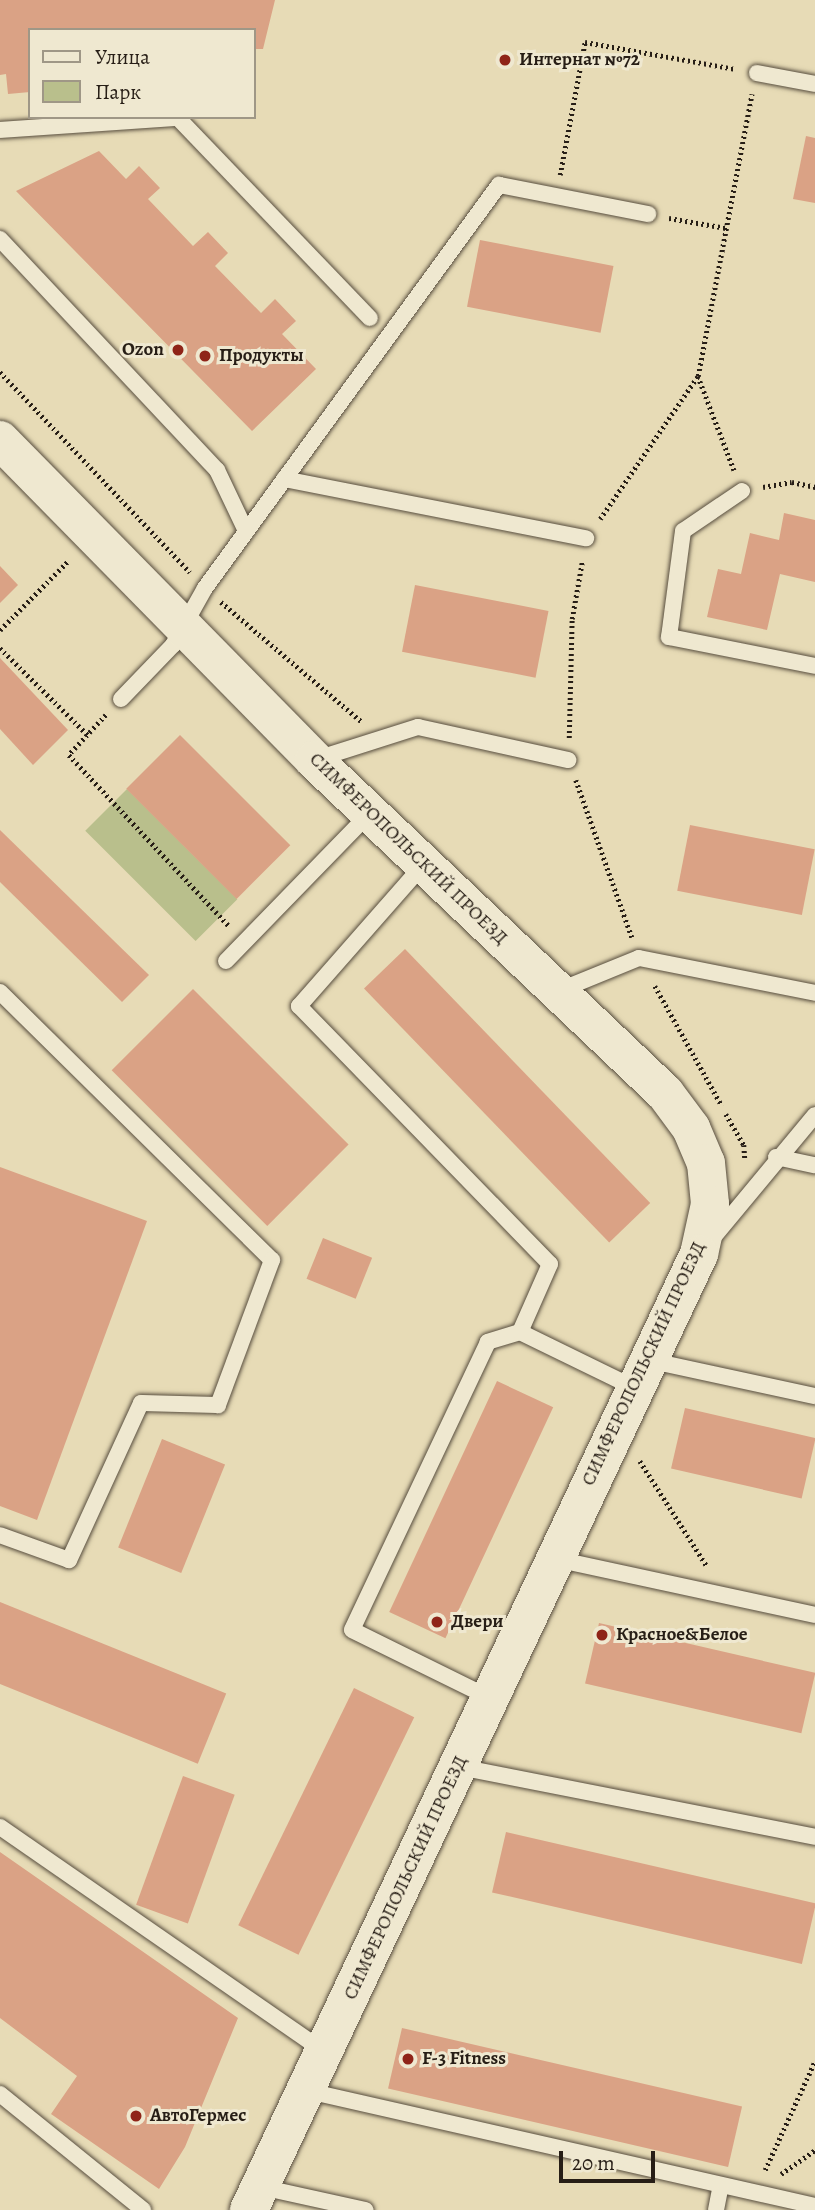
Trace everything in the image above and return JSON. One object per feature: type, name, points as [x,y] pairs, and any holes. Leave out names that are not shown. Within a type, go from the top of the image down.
[{"type":"street","name":"СИМФЕРОПОЛЬСКИЙ ПРОЕЗД","points":[[0,440],[186,625],[314,760],[665,1093],[691,1128],[706,1163],[710,1204],[699,1254],[488,1697],[308,2091],[255,2199]]},
{"type":"lane","points":[[757,73],[815,84]]},
{"type":"lane","points":[[0,130],[162,119]]},
{"type":"lane","points":[[178,119],[370,318]]},
{"type":"lane","points":[[121,699],[186,625],[205,588],[499,185],[648,214]]},
{"type":"lane","points":[[0,239],[217,470],[246,531]]},
{"type":"lane","points":[[284,480],[586,538]]},
{"type":"lane","points":[[742,491],[683,531],[669,638],[815,666]]},
{"type":"lane","points":[[314,760],[418,727],[568,760]]},
{"type":"lane","points":[[226,961],[369,814]]},
{"type":"lane","points":[[423,865],[299,1006],[550,1264],[520,1332]]},
{"type":"lane","points":[[556,992],[639,958],[815,993]]},
{"type":"lane","points":[[0,992],[272,1260],[218,1405],[141,1403],[69,1560],[0,1535]]},
{"type":"lane","points":[[699,1254],[776,1157],[815,1115]]},
{"type":"lane","points":[[776,1157],[815,1165]]},
{"type":"lane","points":[[488,1697],[352,1630],[488,1342],[520,1332],[642,1374],[815,1396]]},
{"type":"lane","points":[[554,1559],[815,1615]]},
{"type":"lane","points":[[456,1767],[815,1838]]},
{"type":"lane","points":[[0,1827],[296,2036],[326,2052]]},
{"type":"lane","points":[[308,2091],[815,2206]]},
{"type":"lane","points":[[0,2094],[144,2210]]},
{"type":"lane","points":[[716,2210],[721,2185]]},
{"type":"lane","points":[[255,2199],[366,2210]]},
{"type":"path","points":[[556,195],[585,41],[757,73],[698,376],[586,538],[572,619],[568,760],[639,958],[744,1145],[745,1199]]},
{"type":"path","points":[[648,214],[726,228]]},
{"type":"path","points":[[0,372],[205,588],[383,740]]},
{"type":"path","points":[[698,376],[742,491],[792,482],[815,487]]},
{"type":"path","points":[[0,630],[79,550]]},
{"type":"path","points":[[0,648],[88,735]]},
{"type":"path","points":[[121,699],[69,755],[244,942]]},
{"type":"path","points":[[640,1460],[726,1595]]},
{"type":"path","points":[[754,2193],[815,2061]]},
{"type":"green space","points":[[127,789],[237,899],[196,941],[85,831]]},
{"type":"building","points":[[0,0],[275,0],[263,49],[256,49],[256,28],[28,28],[28,92],[8,94],[6,74],[0,75]]},
{"type":"building","points":[[806,136],[815,138],[815,203],[793,199]]},
{"type":"building","points":[[99,151],[126,179],[139,166],[160,188],[148,199],[193,246],[208,232],[228,253],[215,266],[261,313],[275,299],[296,321],[282,334],[316,369],[252,431],[16,191]]},
{"type":"building","points":[[480,240],[614,266],[601,333],[467,307]]},
{"type":"building","points":[[784,513],[815,520],[815,582],[780,574],[767,630],[707,617],[718,569],[741,574],[750,533],[779,540]]},
{"type":"building","points":[[0,566],[18,585],[0,603]]},
{"type":"building","points":[[415,585],[549,611],[536,678],[402,652]]},
{"type":"building","points":[[0,658],[68,730],[33,765],[0,729]]},
{"type":"building","points":[[180,735],[290,845],[237,899],[126,789]]},
{"type":"building","points":[[690,825],[815,849],[802,915],[677,891]]},
{"type":"building","points":[[0,830],[149,975],[122,1002],[0,882]]},
{"type":"building","points":[[405,949],[650,1203],[609,1243],[364,989]]},
{"type":"building","points":[[193,989],[349,1145],[267,1226],[112,1070]]},
{"type":"building","points":[[0,1167],[147,1221],[37,1520],[0,1506]]},
{"type":"building","points":[[323,1238],[372,1258],[356,1299],[307,1279]]},
{"type":"building","points":[[497,1381],[553,1407],[445,1638],[389,1612]]},
{"type":"building","points":[[685,1408],[815,1438],[802,1499],[671,1468]]},
{"type":"building","points":[[162,1439],[225,1464],[181,1573],[118,1547]]},
{"type":"building","points":[[0,1602],[226,1693],[198,1764],[0,1684]]},
{"type":"building","points":[[599,1623],[815,1673],[801,1733],[585,1683]]},
{"type":"building","points":[[354,1688],[414,1717],[298,1955],[238,1925]]},
{"type":"building","points":[[183,1776],[235,1795],[188,1924],[136,1905]]},
{"type":"building","points":[[506,1832],[815,1903],[802,1964],[492,1892]]},
{"type":"building","points":[[0,1852],[238,2018],[185,2147],[159,2189],[51,2114],[77,2076],[0,2018]]},
{"type":"building","points":[[402,2028],[742,2107],[728,2167],[388,2088]]},
{"type":"place","name":"Интернат №72","points":[[505,60]]},
{"type":"place","name":"Ozon","points":[[178,350]]},
{"type":"place","name":"Продукты","points":[[205,356]]},
{"type":"place","name":"Двери","points":[[437,1622]]},
{"type":"place","name":"Красное&Белое","points":[[602,1635]]},
{"type":"place","name":"F-3 Fitness","points":[[408,2059]]},
{"type":"place","name":"АвтоГермес","points":[[136,2116]]}]
